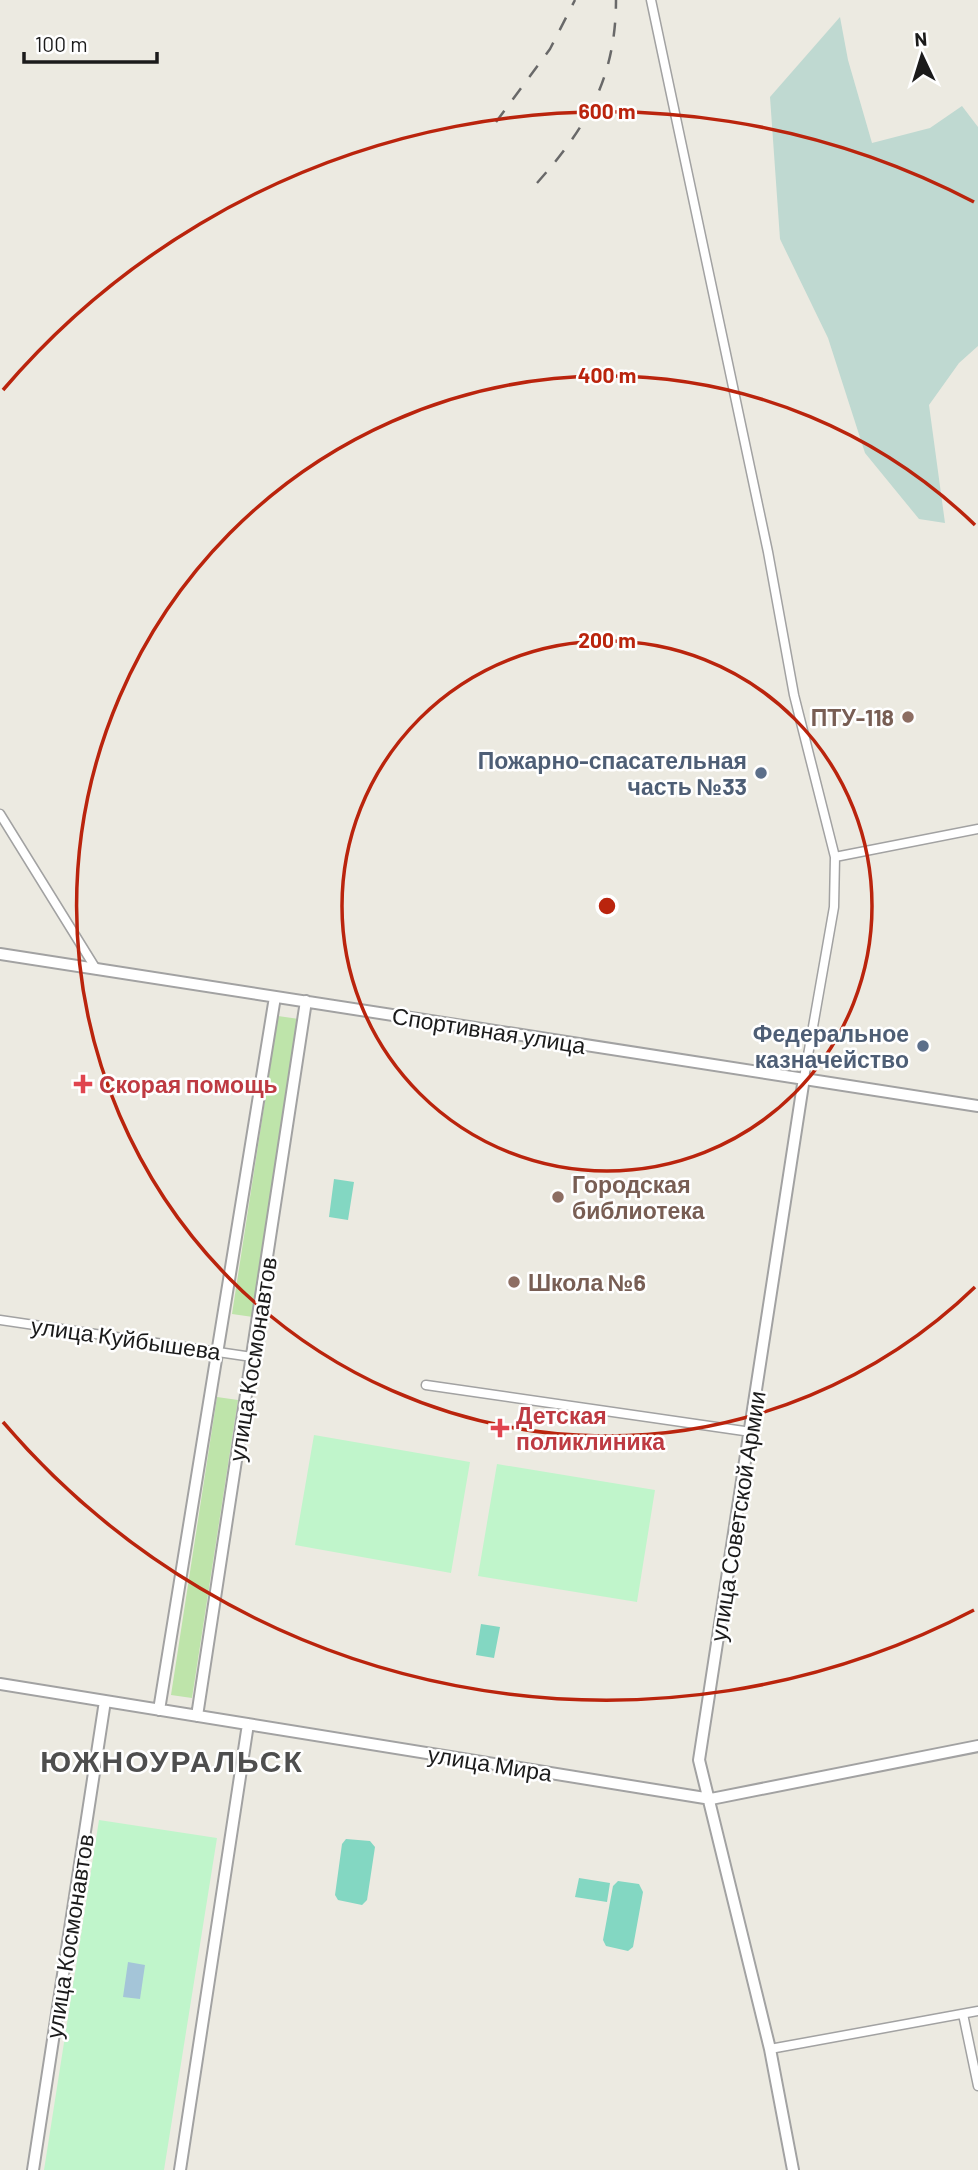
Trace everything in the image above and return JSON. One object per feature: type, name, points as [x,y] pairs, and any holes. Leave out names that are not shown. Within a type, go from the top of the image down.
[{"type":"street","name":"улица Советской Армии","points":[[651,0],[768,552],[794,695],[835,857],[835,907],[804,1078],[699,1760],[711,1799],[770,2049],[793,2170]]},
{"type":"street","points":[[0,814],[96,969]]},
{"type":"street","points":[[835,857],[978,829]]},
{"type":"street","name":"Спортивная улица","points":[[0,954],[978,1106]]},
{"type":"street","name":"улица Космонавтов","points":[[159,1710],[275,997]]},
{"type":"street","name":"улица Космонавтов","points":[[197,1716],[306,1001]]},
{"type":"street","name":"улица Куйбышева","points":[[0,1320],[252,1357]]},
{"type":"street","points":[[426,1385],[751,1432]]},
{"type":"street","name":"улица Мира","points":[[0,1684],[711,1799],[978,1746]]},
{"type":"street","name":"улица Космонавтов","points":[[33,2170],[105,1701]]},
{"type":"street","points":[[180,2170],[248,1724]]},
{"type":"street","points":[[770,2049],[978,2011]]},
{"type":"street","points":[[963,2014],[978,2085]]},
{"type":"green space","points":[[278,1016],[299,1019],[253,1317],[232,1314]]},
{"type":"green space","points":[[334,1179],[354,1182],[348,1220],[329,1217]]},
{"type":"green space","points":[[217,1397],[238,1400],[192,1698],[171,1695]]},
{"type":"green space","points":[[314,1435],[470,1462],[451,1573],[295,1545]]},
{"type":"green space","points":[[497,1464],[655,1490],[637,1602],[478,1576]]},
{"type":"green space","points":[[481,1624],[500,1627],[494,1658],[476,1655]]},
{"type":"green space","points":[[99,1820],[217,1838],[164,2170],[44,2170]]},
{"type":"green space","points":[[346,1839],[370,1841],[375,1847],[367,1900],[362,1905],[338,1900],[335,1895],[342,1844]]},
{"type":"green space","points":[[579,1878],[610,1883],[607,1902],[575,1897]]},
{"type":"green space","points":[[618,1881],[639,1884],[643,1892],[633,1947],[628,1951],[606,1946],[603,1940],[613,1886]]},
{"type":"shaded area","points":[[840,17],[848,60],[872,143],[930,128],[962,106],[978,127],[978,346],[959,363],[929,405],[945,523],[919,519],[865,453],[828,338],[780,239],[770,97]]},
{"type":"shaded area","points":[[128,1962],[145,1965],[140,1999],[123,1997]]},
{"type":"railway","points":[[496,122],[550,49],[575,0]]},
{"type":"railway","points":[[537,183],[570,142],[595,99],[611,53],[616,0]]},
{"type":"place","name":"ПТУ-118","points":[[908,717]]},
{"type":"place","name":"Пожарно-спасательная часть №33","points":[[761,773]]},
{"type":"place","name":"Федеральное казначейство","points":[[923,1046]]},
{"type":"place","name":"Скорая помощь","points":[[83,1084]]},
{"type":"place","name":"Городская библиотека","points":[[558,1197]]},
{"type":"place","name":"Школа №6","points":[[514,1282]]},
{"type":"place","name":"Детская поликлиника","points":[[500,1428]]},
{"type":"district","name":"ЮЖНОУРАЛЬСК","points":[[172,1760]]}]
